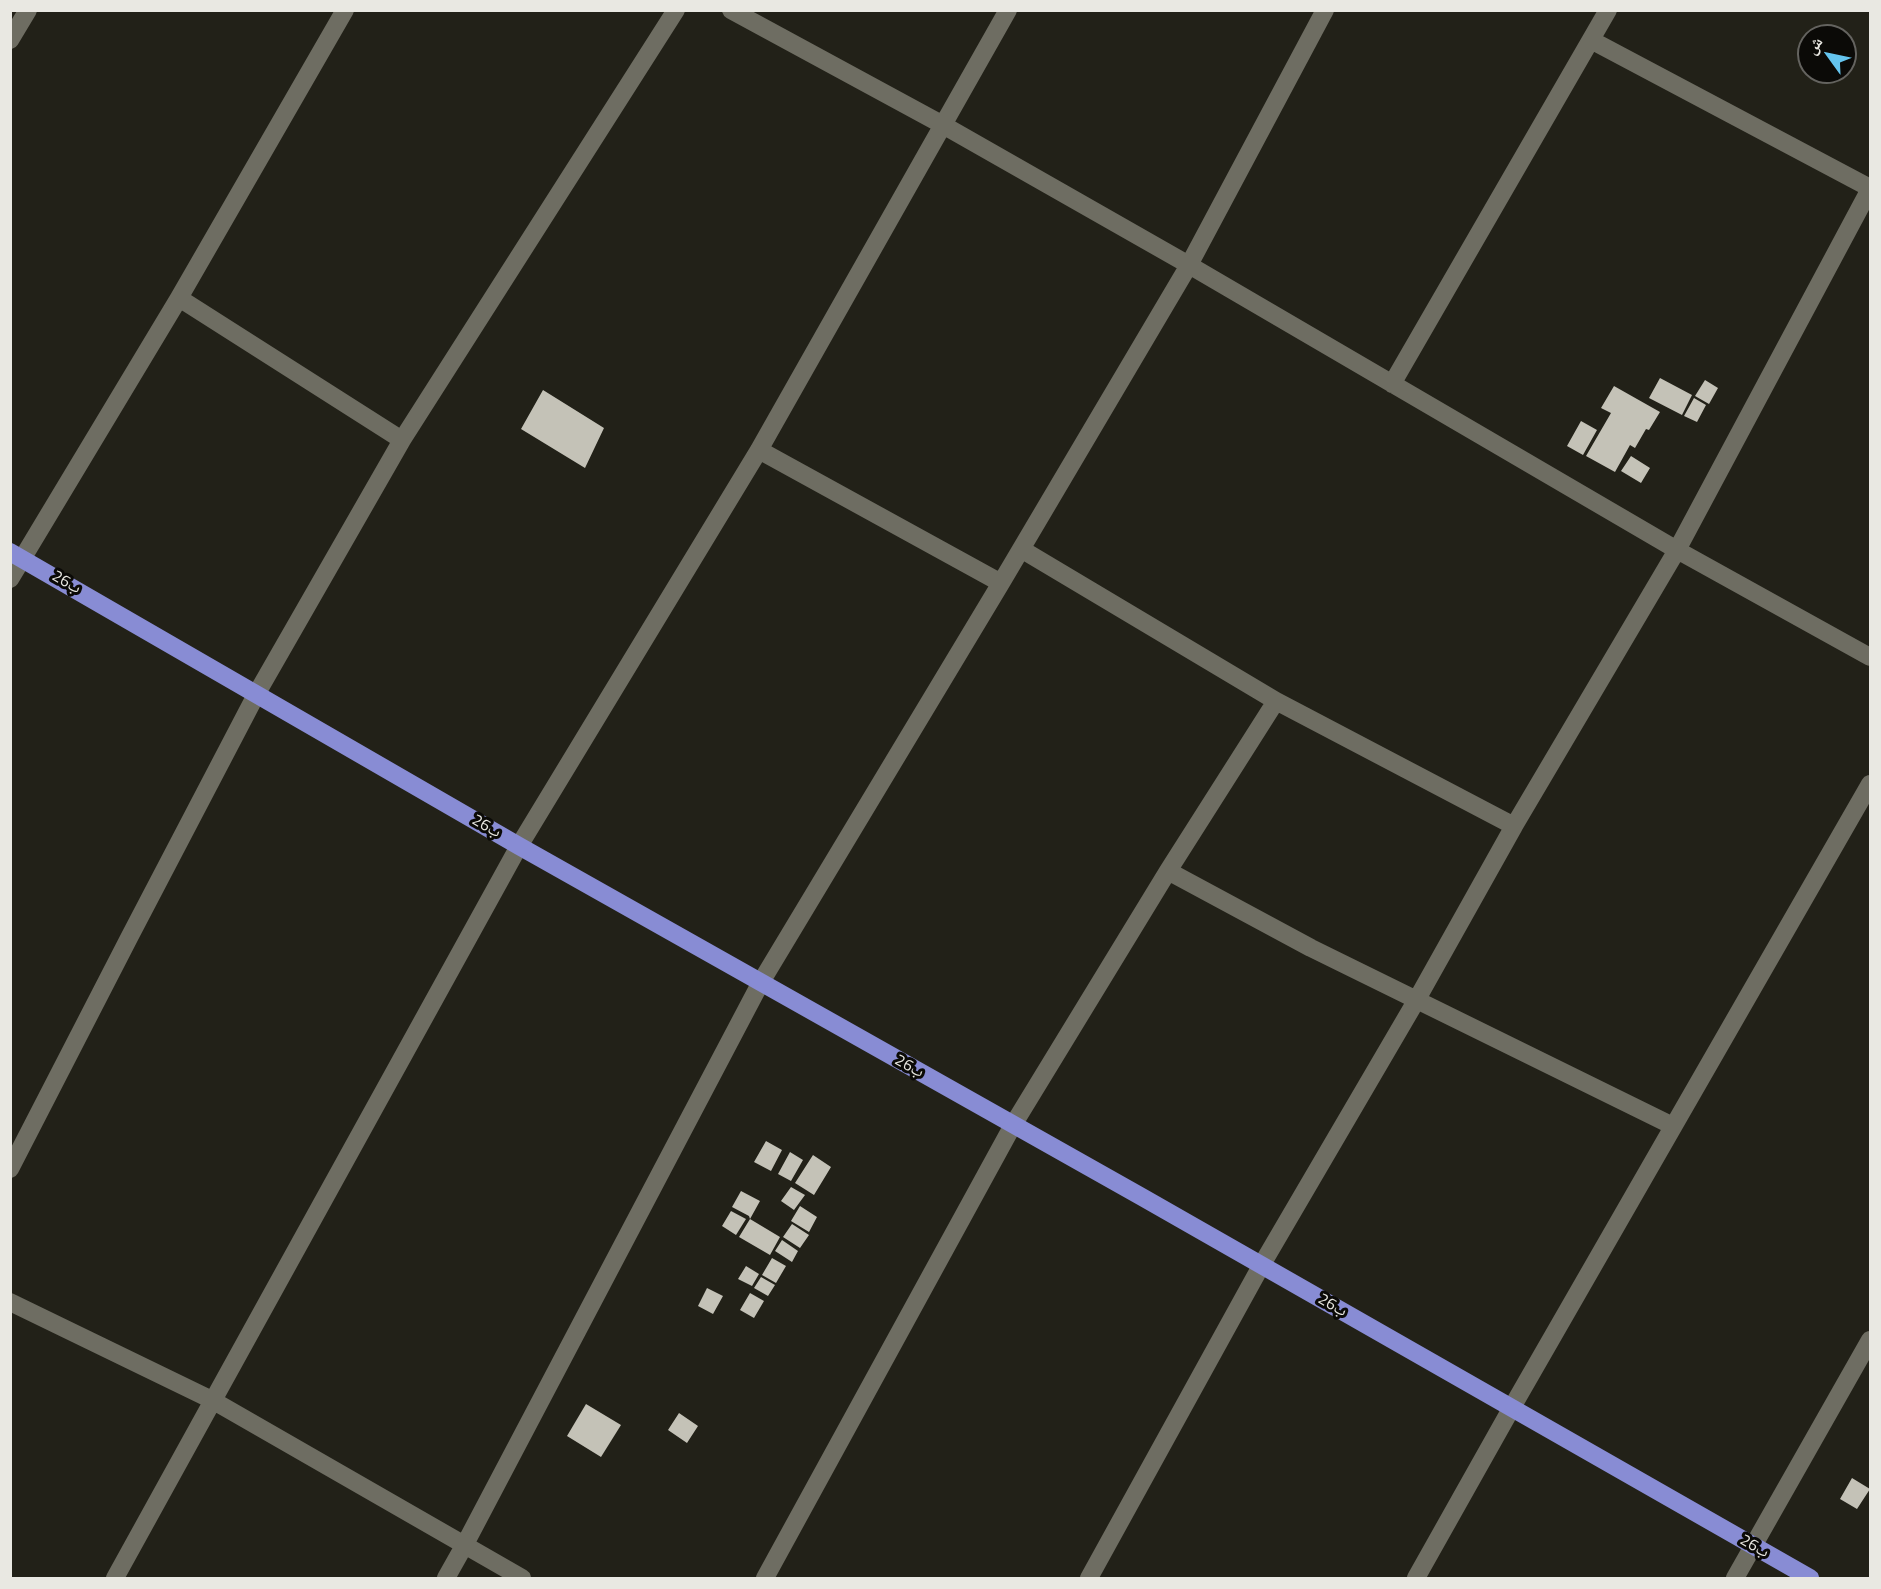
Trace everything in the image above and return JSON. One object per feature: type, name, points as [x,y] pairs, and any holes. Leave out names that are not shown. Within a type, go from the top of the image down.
[{"type":"highway","name":"26ب","points":[[17,555],[519,846],[1810,1578]]},
{"type":"street","points":[[10,40],[28,10]]},
{"type":"street","points":[[10,579],[17,555],[179,298],[345,10]]},
{"type":"street","points":[[10,1169],[257,693],[402,440],[676,10]]},
{"type":"street","points":[[731,10],[944,125],[1677,550],[1870,657]]},
{"type":"street","points":[[115,1578],[519,846],[759,450],[1008,10]]},
{"type":"street","points":[[446,1578],[761,982],[1189,265],[1325,10]]},
{"type":"street","points":[[1392,384],[1608,10]]},
{"type":"street","points":[[1089,1578],[1261,1266],[1416,1001],[1514,826],[1677,550],[1870,188],[1591,40]]},
{"type":"street","points":[[179,298],[402,440]]},
{"type":"street","points":[[759,450],[1001,583]]},
{"type":"street","points":[[1021,549],[1276,701],[1514,826]]},
{"type":"street","points":[[765,1578],[1013,1125],[1168,871],[1276,701]]},
{"type":"street","points":[[1416,1578],[1870,784]]},
{"type":"street","points":[[1168,871],[1311,948],[1673,1126]]},
{"type":"street","points":[[10,1302],[212,1400],[522,1578]]},
{"type":"street","points":[[1735,1578],[1870,1340]]},
{"type":"building","points":[[1660,378],[1692,395],[1682,415],[1649,398]]},
{"type":"building","points":[[1705,380],[1718,388],[1709,404],[1695,396]]},
{"type":"building","points":[[1614,386],[1660,412],[1649,430],[1646,429],[1635,448],[1630,445],[1615,472],[1586,456],[1611,413],[1601,408]]},
{"type":"building","points":[[543,390],[604,428],[585,468],[521,429]]},
{"type":"building","points":[[1694,398],[1706,405],[1697,422],[1684,416]]},
{"type":"building","points":[[1581,421],[1597,430],[1583,455],[1567,446]]},
{"type":"building","points":[[1631,456],[1650,468],[1641,483],[1621,471]]},
{"type":"building","points":[[766,1141],[782,1150],[771,1171],[754,1162]]},
{"type":"building","points":[[790,1152],[803,1160],[791,1181],[778,1174]]},
{"type":"building","points":[[813,1155],[831,1167],[814,1195],[795,1183]]},
{"type":"building","points":[[791,1187],[805,1195],[794,1210],[781,1201]]},
{"type":"building","points":[[741,1191],[760,1201],[750,1219],[749,1216],[732,1207]]},
{"type":"building","points":[[800,1206],[817,1217],[809,1232],[791,1221]]},
{"type":"building","points":[[731,1211],[746,1219],[736,1235],[722,1226]]},
{"type":"building","points":[[750,1219],[780,1237],[770,1255],[739,1237]]},
{"type":"building","points":[[792,1224],[809,1235],[800,1248],[783,1237]]},
{"type":"building","points":[[782,1240],[798,1251],[792,1262],[775,1251]]},
{"type":"building","points":[[772,1258],[786,1266],[776,1283],[762,1275]]},
{"type":"building","points":[[746,1266],[759,1274],[752,1286],[738,1279]]},
{"type":"building","points":[[761,1277],[775,1285],[768,1296],[754,1288]]},
{"type":"building","points":[[707,1288],[723,1296],[713,1314],[698,1306]]},
{"type":"building","points":[[750,1293],[764,1301],[754,1318],[740,1310]]},
{"type":"building","points":[[586,1404],[621,1425],[601,1457],[567,1436]]},
{"type":"building","points":[[679,1413],[698,1426],[687,1443],[668,1430]]},
{"type":"building","points":[[1852,1478],[1870,1489],[1857,1509],[1840,1499]]}]
